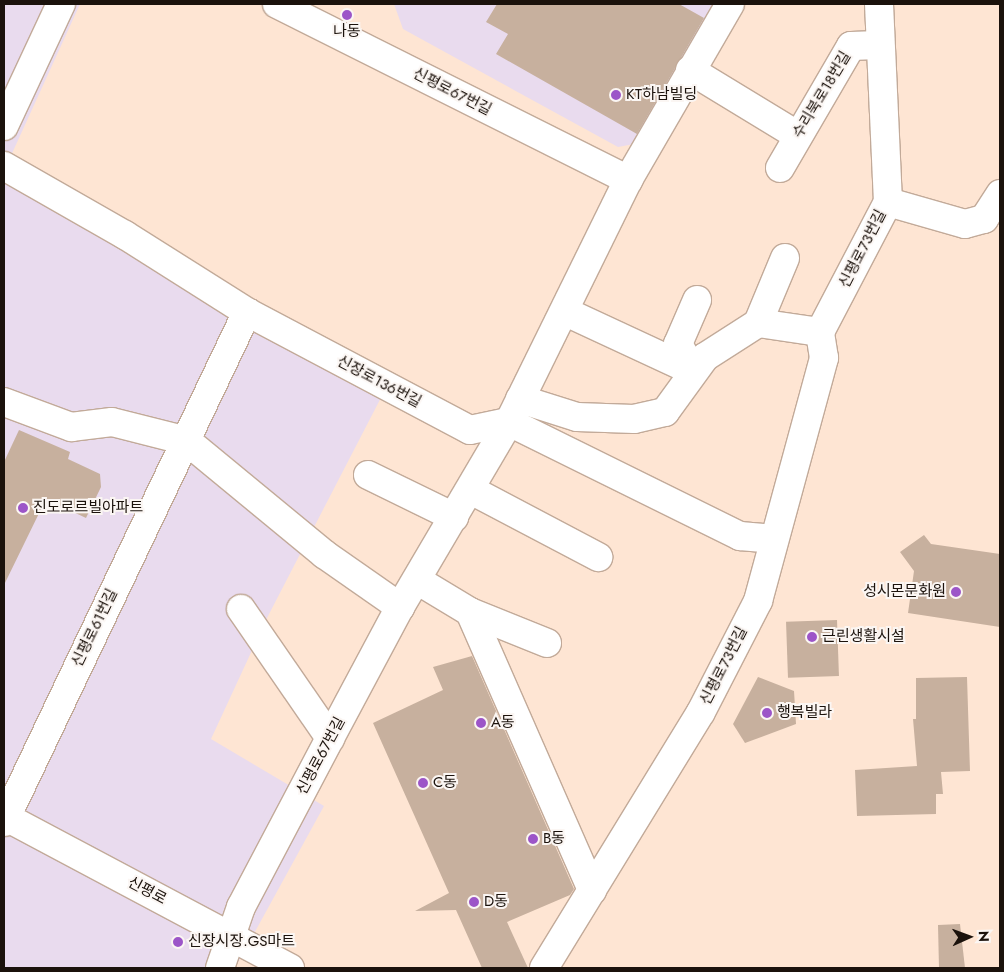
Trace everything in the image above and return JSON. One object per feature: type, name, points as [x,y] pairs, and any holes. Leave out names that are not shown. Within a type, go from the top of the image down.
[{"type":"street","points":[[4,126],[61,4]]},
{"type":"street","name":"신평로67번길","points":[[277,4],[628,180]]},
{"type":"street","name":"신평로67번길","points":[[220,968],[229,934],[330,738],[400,607],[471,490],[515,411],[566,312],[628,180],[690,70],[730,4]]},
{"type":"street","points":[[879,4],[878,45],[888,202]]},
{"type":"street","name":"수리북로18번길","points":[[780,168],[797,135],[851,46],[878,45]]},
{"type":"street","points":[[690,70],[797,135]]},
{"type":"street","name":"신장로136번길","points":[[4,166],[125,235],[247,312],[470,430],[515,411]]},
{"type":"street","name":"신평로73번길","points":[[544,968],[701,712],[758,601],[772,539],[824,358],[820,332],[888,202],[965,224],[984,219],[1000,194]]},
{"type":"street","points":[[515,411],[634,419],[665,412],[705,357],[758,323],[784,258]]},
{"type":"street","points":[[693,371],[678,344],[696,300]]},
{"type":"street","name":"신평로61번길","points":[[4,818],[187,441],[247,312]]},
{"type":"street","points":[[566,312],[693,371]]},
{"type":"street","points":[[758,323],[820,332]]},
{"type":"street","points":[[4,402],[70,427],[112,422],[187,441],[324,554],[400,607]]},
{"type":"street","points":[[515,411],[740,536],[772,539]]},
{"type":"street","points":[[368,475],[454,517]]},
{"type":"street","points":[[471,490],[598,557]]},
{"type":"street","points":[[417,580],[470,612],[547,643]]},
{"type":"street","points":[[241,610],[330,738]]},
{"type":"street","points":[[470,612],[592,890]]},
{"type":"street","name":"신평로","points":[[4,818],[229,934],[290,968]]},
{"type":"shaded area","points":[[4,4],[80,4],[4,171]]},
{"type":"shaded area","name":"KT하남빌딩","points":[[394,4],[717,4],[639,143],[618,147],[403,29]]},
{"type":"shaded area","points":[[4,181],[386,388],[267,618],[211,739],[324,806],[235,968],[4,968]]},
{"type":"building","name":"KT하남빌딩","points":[[497,4],[679,4],[704,18],[637,134],[496,54],[508,34],[486,22]]},
{"type":"building","name":"진도로르빌아파트","points":[[19,430],[70,452],[68,459],[100,474],[101,487],[86,518],[46,499],[4,585],[4,462]]},
{"type":"building","name":"성시몬문화원","points":[[924,535],[931,544],[1000,554],[1000,627],[908,613],[914,571],[900,552]]},
{"type":"building","name":"근린생활시설","points":[[837,620],[839,676],[788,678],[786,622]]},
{"type":"building","points":[[472,656],[574,889],[570,895],[507,922],[528,968],[482,968],[456,910],[415,911],[449,893],[373,723],[443,690],[433,667]]},
{"type":"building","name":"행복빌라","points":[[758,677],[794,691],[796,724],[745,743],[733,724]]},
{"type":"building","points":[[967,677],[970,771],[941,772],[943,794],[936,794],[936,814],[857,816],[855,770],[917,766],[913,719],[916,719],[916,678]]},
{"type":"building","points":[[960,924],[965,968],[939,968],[938,925]]},
{"type":"place","name":"나동","points":[[347,15]]},
{"type":"place","name":"KT하남빌딩","points":[[616,95]]},
{"type":"place","name":"진도로르빌아파트","points":[[23,508]]},
{"type":"place","name":"성시몬문화원","points":[[956,592]]},
{"type":"place","name":"근린생활시설","points":[[812,637]]},
{"type":"place","name":"행복빌라","points":[[767,713]]},
{"type":"place","name":"A동","points":[[481,723]]},
{"type":"place","name":"C동","points":[[423,783]]},
{"type":"place","name":"B동","points":[[533,839]]},
{"type":"place","name":"D동","points":[[474,902]]},
{"type":"place","name":"신장시장.GS마트","points":[[178,942]]}]
